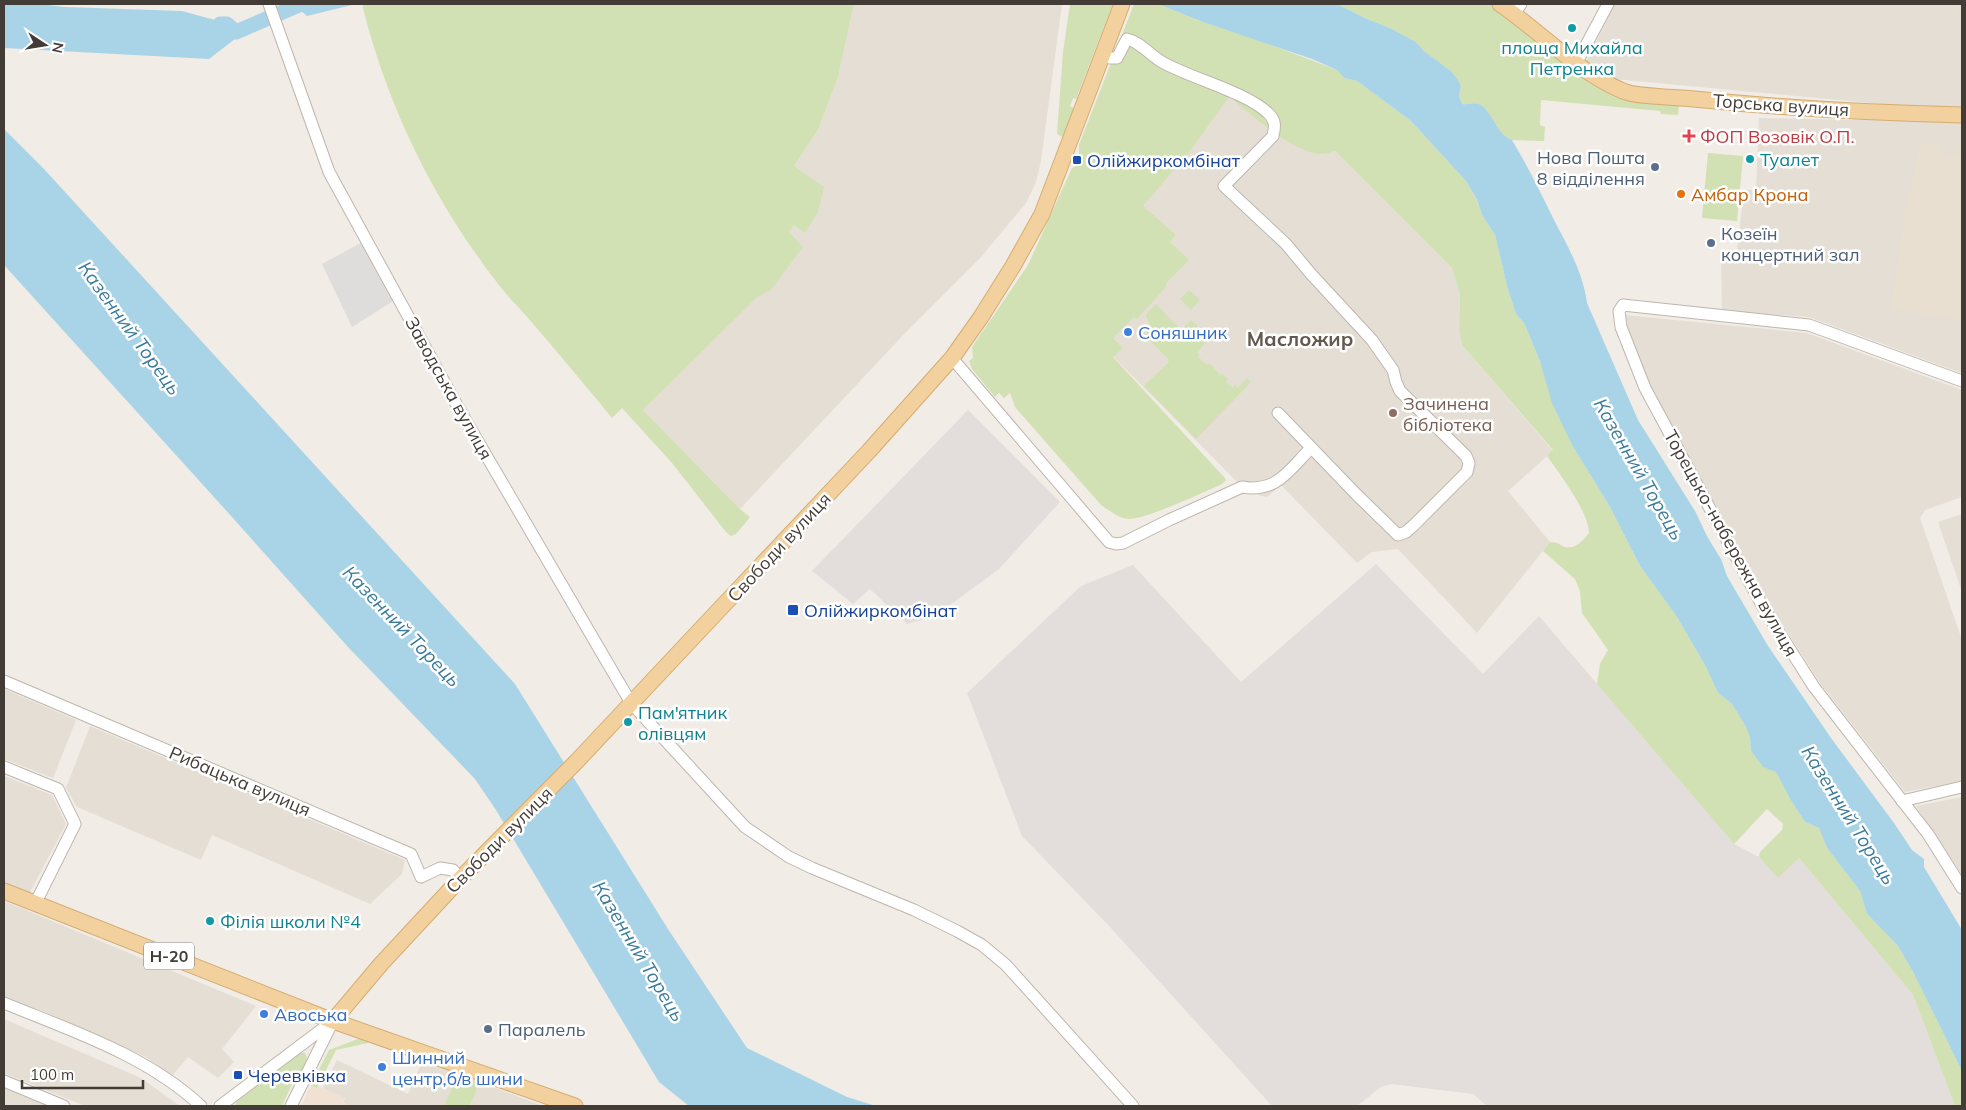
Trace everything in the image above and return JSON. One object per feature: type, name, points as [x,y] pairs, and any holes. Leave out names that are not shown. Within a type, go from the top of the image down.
[{"type":"main road","points":[[1500,4],[1518,9],[1576,64]]},
{"type":"main road","name":"Свободи вулиця","points":[[333,1021],[381,964],[460,879],[504,837],[577,761],[875,444],[952,358],[981,317],[1013,266],[1042,214],[1120,9]]},
{"type":"main road","name":"Торська вулиця","points":[[1576,64],[1602,82],[1626,92],[1728,102],[1892,113],[1962,115]]},
{"type":"main road","name":"Н-20","points":[[4,891],[333,1021],[575,1106]]},
{"type":"street","name":"Заводська вулиця","points":[[269,4],[329,172],[459,409],[631,703],[745,827],[789,857],[834,878],[914,910],[982,945],[1006,965],[1133,1106]]},
{"type":"street","points":[[1576,64],[1608,4]]},
{"type":"street","points":[[1102,55],[1117,58],[1127,39],[1134,41],[1162,62],[1240,96],[1270,115],[1275,127],[1273,136],[1224,186],[1286,244],[1310,274],[1372,340],[1393,370],[1400,391],[1466,456],[1469,463],[1467,472],[1414,525],[1406,532],[1398,535],[1278,413]]},
{"type":"street","name":"Торецько-набережна вулиця","points":[[1962,381],[1809,325],[1623,305],[1620,311],[1621,327],[1645,388],[1763,607],[1814,687],[1928,834],[1962,888]]},
{"type":"street","points":[[952,358],[1109,542],[1116,544],[1123,543],[1242,487],[1255,489],[1271,486],[1311,448]]},
{"type":"street","name":"Рибацька вулиця","points":[[4,681],[411,854],[421,877],[440,868],[453,870],[460,879]]},
{"type":"street","points":[[4,767],[58,789],[75,824],[35,904]]},
{"type":"street","points":[[1902,801],[1962,787]]},
{"type":"street","points":[[4,1002],[140,1062],[181,1088],[201,1106]]},
{"type":"street","points":[[225,1104],[333,1021]]},
{"type":"street","points":[[291,1106],[314,1056],[333,1021]]},
{"type":"street","points":[[4,1081],[64,1106]]},
{"type":"shaded area","points":[[854,4],[1062,4],[1041,161],[1036,182],[1026,203],[981,257],[908,330],[740,509],[643,410],[757,296],[771,290],[789,232],[794,225],[805,233],[794,166],[818,130],[838,77]]},
{"type":"shaded area","points":[[1615,4],[1962,4],[1962,107],[1892,105],[1603,78],[1585,64]]},
{"type":"shaded area","points":[[1229,97],[1272,132],[1322,155],[1335,151],[1452,268],[1460,295],[1459,330],[1462,345],[1553,451],[1508,491],[1550,542],[1477,633],[1398,549],[1372,552],[1357,563],[1281,485],[1267,497],[1248,493],[1087,330],[1176,235],[1142,206],[1191,150]]},
{"type":"shaded area","points":[[1759,118],[1962,122],[1962,373],[1809,317],[1722,311],[1721,257],[1736,259],[1744,190],[1756,190]]},
{"type":"shaded area","points":[[1921,142],[1941,147],[1940,154],[1962,154],[1962,321],[1891,309],[1906,206]]},
{"type":"shaded area","points":[[366,240],[398,298],[352,327],[322,264]]},
{"type":"shaded area","points":[[1624,315],[1807,333],[1962,390],[1962,497],[1925,510],[1920,518],[1962,640],[1962,781],[1905,792],[1820,683],[1769,603],[1649,385],[1624,322]]},
{"type":"shaded area","points":[[968,410],[1060,502],[999,569],[935,616],[907,624],[870,589],[853,604],[812,571]]},
{"type":"shaded area","points":[[1962,514],[1962,592],[1938,522]]},
{"type":"shaded area","points":[[1376,564],[1483,674],[1539,616],[1734,844],[1759,857],[1778,877],[1799,858],[1913,995],[1955,1106],[1487,1106],[1473,1094],[1391,1084],[1381,1087],[1357,1106],[1272,1106],[1110,927],[1022,836],[967,693],[1081,586],[1133,565],[1241,682]]},
{"type":"shaded area","points":[[4,689],[76,720],[53,778],[4,759]]},
{"type":"shaded area","points":[[90,726],[405,860],[402,874],[370,904],[212,835],[201,860],[77,807],[66,788]]},
{"type":"shaded area","points":[[4,776],[52,795],[66,824],[29,894],[4,884]]},
{"type":"shaded area","points":[[1962,797],[1962,875],[1916,806]]},
{"type":"shaded area","points":[[4,901],[256,1006],[222,1049],[234,1062],[218,1078],[188,1057],[172,1076],[146,1057],[57,1017],[4,996]]},
{"type":"shaded area","points":[[4,1019],[141,1078],[180,1106],[85,1106],[4,1073]]},
{"type":"shaded area","points":[[423,1059],[458,1074],[444,1106],[350,1106],[343,1102],[345,1099],[323,1088],[337,1060],[408,1094]]},
{"type":"shaded area","points":[[480,1082],[543,1106],[470,1106]]},
{"type":"shaded area","points":[[311,1085],[318,1086],[345,1098],[343,1102],[350,1106],[301,1106]]},
{"type":"shaded area","points":[[4,1087],[52,1106],[4,1106]]},
{"type":"green space","points":[[362,4],[854,4],[838,77],[818,130],[794,166],[824,187],[818,212],[805,233],[794,225],[789,232],[803,247],[771,290],[757,297],[643,410],[750,517],[736,534],[731,536],[726,532],[672,463],[622,408],[612,418],[506,294],[475,253],[434,187],[399,116],[372,42]]},
{"type":"green space","points":[[1070,4],[1113,4],[1076,99],[1073,98],[1070,106],[1074,108],[1063,137],[1057,134],[1063,52]]},
{"type":"green space","points":[[1134,4],[1158,4],[1337,70],[1344,78],[1357,81],[1411,121],[1466,181],[1482,215],[1495,235],[1508,290],[1516,314],[1524,323],[1530,337],[1572,445],[1610,507],[1640,566],[1677,617],[1706,667],[1718,693],[1732,704],[1746,727],[1750,738],[1751,751],[1763,767],[1776,771],[1790,799],[1805,822],[1819,828],[1827,848],[1860,891],[1867,914],[1898,946],[1913,972],[1962,1071],[1962,1106],[1955,1106],[1913,995],[1799,858],[1778,878],[1759,857],[1760,852],[1782,830],[1783,824],[1767,809],[1734,844],[1597,684],[1600,664],[1608,650],[1582,613],[1580,591],[1575,579],[1543,551],[1550,542],[1569,548],[1573,547],[1589,533],[1579,504],[1547,456],[1553,450],[1462,345],[1459,330],[1460,295],[1452,268],[1335,151],[1320,154],[1297,147],[1272,132],[1229,97],[1191,150],[1143,206],[1176,235],[1170,242],[1189,260],[1167,282],[1164,289],[1137,319],[1134,317],[1113,338],[1123,348],[1113,357],[1224,477],[1226,480],[1222,484],[1147,515],[1128,519],[1114,514],[1101,505],[1015,407],[1010,393],[1004,398],[999,393],[995,397],[972,369],[969,361],[973,358],[972,347],[1028,265],[1072,168],[1078,165],[1081,156],[1079,155],[1079,145]]},
{"type":"green space","points":[[1337,4],[1493,4],[1549,48],[1588,82],[1611,95],[1625,99],[1679,105],[1678,115],[1661,114],[1660,111],[1541,100],[1540,125],[1545,127],[1544,141],[1512,140],[1502,133],[1484,107],[1477,103],[1462,104],[1459,96],[1461,86],[1451,71],[1424,51],[1416,42]]},
{"type":"green space","points":[[1708,153],[1743,156],[1737,221],[1702,218]]},
{"type":"green space","points":[[1189,290],[1200,300],[1191,310],[1180,299]]},
{"type":"green space","points":[[1156,304],[1181,330],[1191,320],[1210,337],[1197,353],[1198,357],[1207,365],[1209,363],[1220,375],[1222,373],[1228,379],[1226,382],[1233,388],[1235,385],[1238,388],[1247,378],[1251,382],[1196,439],[1144,386],[1169,360],[1145,335],[1150,327],[1146,315]]},
{"type":"green space","points":[[358,1039],[368,1041],[368,1043],[336,1050],[317,1088],[311,1085],[329,1050]]},
{"type":"green space","points":[[301,1053],[305,1053],[307,1058],[296,1086],[292,1084],[282,1106],[235,1106],[237,1101]]},
{"type":"green space","points":[[458,1074],[480,1082],[470,1106],[444,1106]]},
{"type":"water","points":[[4,4],[182,11],[237,26],[235,39],[209,59],[4,48]]},
{"type":"water","points":[[300,4],[356,4],[307,16],[296,7]]},
{"type":"water","points":[[1158,4],[1337,4],[1416,42],[1424,51],[1451,71],[1458,80],[1461,86],[1459,96],[1462,104],[1477,103],[1484,107],[1502,133],[1512,140],[1574,259],[1582,280],[1587,303],[1638,420],[1695,511],[1721,559],[1727,576],[1768,646],[1831,738],[1912,850],[1924,859],[1924,867],[1962,930],[1962,1071],[1913,972],[1898,946],[1867,914],[1860,891],[1827,848],[1819,828],[1805,822],[1776,772],[1763,767],[1751,751],[1750,738],[1746,727],[1732,704],[1718,693],[1706,667],[1677,617],[1640,566],[1610,507],[1572,445],[1552,403],[1540,362],[1530,337],[1524,323],[1516,314],[1508,290],[1495,235],[1482,215],[1477,200],[1466,181],[1411,121],[1357,81],[1344,78],[1337,70],[1312,59],[1203,22]]},
{"type":"water","points":[[4,129],[44,169],[515,684],[668,929],[747,1048],[847,1097],[876,1106],[689,1106],[659,1082],[496,810],[475,779],[348,647],[4,265]]},
{"type":"waterway","name":"Казенний Торець","points":[[220,24],[227,24],[236,32],[301,4]]},
{"type":"place","name":"площа Михайла Петренка","points":[[1572,28]]},
{"type":"place","name":"ФОП Возовік О.П.","points":[[1689,136]]},
{"type":"place","name":"Туалет","points":[[1750,159]]},
{"type":"place","name":"Олійжиркомбінат","points":[[1077,160]]},
{"type":"place","name":"Нова Пошта 8 відділення","points":[[1655,167]]},
{"type":"place","name":"Амбар Крона","points":[[1681,194]]},
{"type":"place","name":"Козеїн концертний зал","points":[[1711,243]]},
{"type":"place","name":"Соняшник","points":[[1128,332]]},
{"type":"place","name":"Зачинена бібліотека","points":[[1393,413]]},
{"type":"place","name":"Олійжиркомбiнат","points":[[793,610]]},
{"type":"place","name":"Пам'ятник олівцям","points":[[628,722]]},
{"type":"place","name":"Філія школи №4","points":[[210,921]]},
{"type":"place","name":"Авоська","points":[[264,1014]]},
{"type":"place","name":"Паралель","points":[[488,1029]]},
{"type":"place","name":"Шинний центр,б/в шини","points":[[382,1067]]},
{"type":"place","name":"Черевківка","points":[[238,1075]]},
{"type":"district","name":"Масложир","points":[[1300,338]]}]
